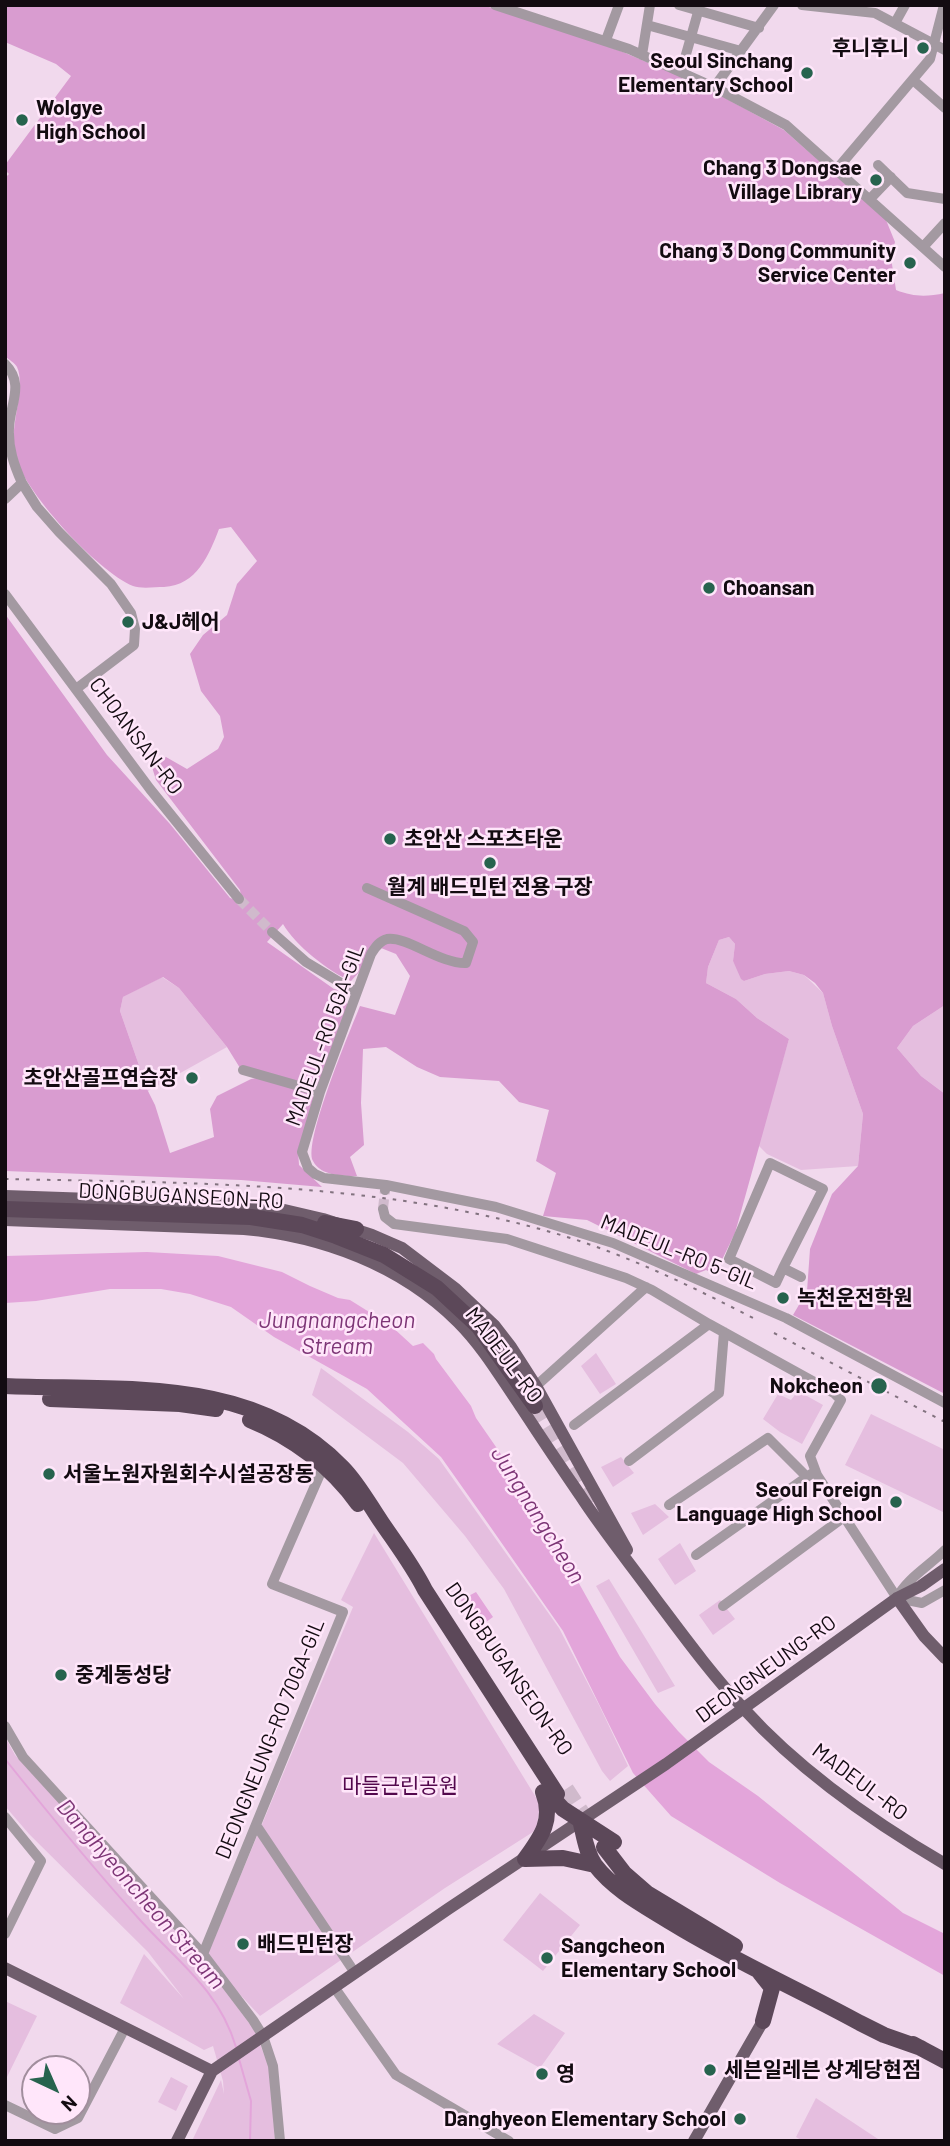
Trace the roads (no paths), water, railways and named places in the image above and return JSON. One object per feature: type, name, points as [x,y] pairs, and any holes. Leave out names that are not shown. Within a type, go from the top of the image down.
[{"type":"highway","name":"DONGBUGANSEON-RO","points":[[5,1209],[209,1214],[251,1217],[318,1229],[384,1255],[437,1288],[479,1327],[534,1406]]},
{"type":"highway","points":[[209,1214],[260,1211],[356,1229]]},
{"type":"highway","name":"DONGBUGANSEON-RO","points":[[5,1386],[178,1392],[215,1397],[240,1404],[296,1430],[333,1458],[353,1478],[490,1675],[562,1791],[430,1597],[417,1573]]},
{"type":"highway","points":[[5,1397],[180,1404],[233,1413],[260,1424],[297,1445],[324,1465],[352,1495],[376,1529],[396,1542]]},
{"type":"highway","points":[[430,1597],[456,1652],[538,1781],[558,1804],[580,1820],[622,1882],[674,1916],[708,1944]]},
{"type":"highway","points":[[525,1859],[546,1824],[548,1809],[538,1781]]},
{"type":"highway","points":[[580,1820],[587,1849],[603,1852],[647,1893],[737,1947],[753,1962],[772,1988],[763,2021]]},
{"type":"highway","points":[[525,1859],[563,1858],[603,1852]]},
{"type":"highway","points":[[603,1852],[619,1889],[643,1906],[708,1944],[753,1962],[945,2061]]},
{"type":"highway","points":[[674,1916],[737,1947]]},
{"type":"highway","points":[[753,1962],[800,1991],[884,2035],[921,2048]]},
{"type":"highway","points":[[763,2021],[776,2003],[787,1995],[800,1991]]},
{"type":"main road","name":"MADEUL-RO","points":[[5,1196],[264,1205],[356,1229],[412,1255],[457,1289],[494,1325],[536,1386],[652,1593]]},
{"type":"main road","name":"MADEUL-RO","points":[[5,1220],[262,1230],[315,1241],[356,1256],[384,1268],[421,1290],[458,1322],[490,1361],[600,1525],[744,1709],[782,1746],[849,1801],[903,1839],[945,1864]]},
{"type":"main road","points":[[549,1450],[554,1455],[564,1455],[567,1443]]},
{"type":"main road","name":"DEONGNEUNG-RO","points":[[217,2068],[725,1723],[897,1598],[921,1586],[945,1569]]},
{"type":"main road","points":[[897,1598],[924,1636],[945,1658]]},
{"type":"main road","points":[[5,1968],[125,2028],[217,2068],[177,2141]]},
{"type":"main road","points":[[694,2141],[763,2021]]},
{"type":"street","points":[[495,5],[606,40],[716,88],[786,125],[945,267]]},
{"type":"street","points":[[537,18],[542,5]]},
{"type":"street","points":[[642,55],[650,5]]},
{"type":"street","points":[[679,5],[699,8],[759,28]]},
{"type":"street","points":[[716,88],[774,5]]},
{"type":"street","points":[[802,5],[882,10],[895,23],[945,50]]},
{"type":"street","points":[[895,23],[905,5]]},
{"type":"street","points":[[606,40],[616,6]]},
{"type":"street","points":[[837,169],[930,59],[943,6]]},
{"type":"street","points":[[681,72],[699,8]]},
{"type":"street","points":[[647,25],[741,51]]},
{"type":"street","points":[[913,80],[945,108]]},
{"type":"street","points":[[878,164],[906,192],[945,199]]},
{"type":"street","points":[[870,199],[891,177]]},
{"type":"street","points":[[923,247],[945,223]]},
{"type":"street","points":[[5,364],[15,380],[17,393],[9,426],[9,449],[22,483],[59,532],[111,584],[131,613],[135,629],[134,645],[76,689]]},
{"type":"street","points":[[5,499],[22,483]]},
{"type":"street","name":"CHOANSAN-RO","points":[[5,594],[101,723],[239,899]]},
{"type":"street","name":"MADEUL-RO 5GA-GIL","points":[[366,888],[443,920],[464,931],[473,942],[466,964],[454,964],[400,941],[388,939],[378,944],[371,954],[356,992],[320,1092],[302,1152],[308,1168],[324,1178],[385,1188]]},
{"type":"street","points":[[272,932],[306,962],[356,992]]},
{"type":"street","points":[[243,1070],[320,1092]]},
{"type":"street","points":[[770,1163],[823,1189],[783,1268],[776,1283],[729,1259],[770,1163]]},
{"type":"street","name":"MADEUL-RO 5-GIL","points":[[385,1188],[496,1207],[613,1243],[786,1318],[945,1404]]},
{"type":"street","points":[[383,1209],[389,1222],[402,1226],[507,1239],[579,1261],[646,1287],[823,1385],[841,1400],[810,1456],[811,1474]]},
{"type":"street","points":[[783,1268],[801,1278]]},
{"type":"street","name":"MADEUL-RO","points":[[536,1386],[646,1287]]},
{"type":"street","points":[[574,1425],[709,1324]]},
{"type":"street","points":[[629,1461],[719,1393],[724,1332]]},
{"type":"street","points":[[668,1505],[768,1438],[811,1474],[844,1517],[897,1598],[922,1603],[945,1590]]},
{"type":"street","name":"DEONGNEUNG-RO 70GA-GIL","points":[[203,1954],[343,1612],[272,1584],[324,1465]]},
{"type":"street","points":[[696,1555],[811,1474]]},
{"type":"street","points":[[723,1606],[844,1517]]},
{"type":"street","points":[[897,1598],[903,1585],[945,1550]]},
{"type":"street","points":[[5,1726],[23,1757],[203,1954],[259,2039],[273,2066],[280,2141]]},
{"type":"street","points":[[5,1818],[41,1861],[5,1934]]},
{"type":"street","points":[[256,1825],[355,1973]]},
{"type":"street","points":[[334,1987],[396,2075],[509,2141]]},
{"type":"street","points":[[5,2105],[55,2129],[78,2119],[125,2028]]},
{"type":"water","name":"Jungnangcheon Stream","points":[[147,1252],[218,1256],[282,1272],[338,1298],[350,1300],[390,1325],[413,1346],[423,1343],[471,1406],[476,1418],[532,1499],[620,1657],[655,1704],[709,1762],[758,1796],[903,1913],[945,1934],[945,1976],[780,1883],[671,1816],[633,1773],[563,1631],[441,1457],[367,1389],[274,1337],[231,1307],[190,1294],[161,1289],[110,1289],[36,1301],[5,1303],[5,1256]]},
{"type":"water","points":[[476,1592],[493,1617],[478,1628],[461,1600]]},
{"type":"waterway","name":"Danghyeoncheon Stream","points":[[5,1759],[105,1881],[196,1978],[219,2009],[236,2047]]},
{"type":"waterway","name":"Danghyeoncheon Stream","points":[[239,2059],[251,2101],[250,2141]]},
{"type":"tunnel","points":[[239,899],[272,932]]},
{"type":"tunnel","points":[[383,1209],[385,1190]]},
{"type":"tunnel","points":[[535,1406],[603,1518]]},
{"type":"tunnel","points":[[566,1789],[592,1828]]},
{"type":"railway","points":[[5,1179],[212,1184],[350,1194],[419,1203],[487,1216],[581,1241],[633,1261],[759,1321]]},
{"type":"railway","points":[[774,1333],[945,1422]]},
{"type":"place","name":"후니후니","points":[[923,48]]},
{"type":"place","name":"Seoul Sinchang Elementary School","points":[[807,73]]},
{"type":"place","name":"Wolgye High School","points":[[22,120]]},
{"type":"place","name":"Chang 3 Dongsae Village Library","points":[[876,180]]},
{"type":"place","name":"Chang 3 Dong Community Service Center","points":[[910,263]]},
{"type":"place","name":"Choansan","points":[[709,588]]},
{"type":"place","name":"J&J헤어","points":[[128,622]]},
{"type":"place","name":"초안산 스포츠타운","points":[[390,839]]},
{"type":"place","name":"월계 배드민턴 전용 구장","points":[[490,863]]},
{"type":"place","name":"초안산골프연습장","points":[[192,1078]]},
{"type":"place","name":"녹천운전학원","points":[[783,1298]]},
{"type":"place","name":"Nokcheon","points":[[879,1386]]},
{"type":"place","name":"서울노원자원회수시설공장동","points":[[49,1474]]},
{"type":"place","name":"Seoul Foreign Language High School","points":[[896,1502]]},
{"type":"place","name":"중계동성당","points":[[61,1675]]},
{"type":"place","name":"배드민턴장","points":[[243,1944]]},
{"type":"place","name":"Sangcheon Elementary School","points":[[547,1958]]},
{"type":"place","name":"세븐일레븐 상계당현점","points":[[710,2070]]},
{"type":"place","name":"영","points":[[542,2074]]},
{"type":"place","name":"Danghyeon Elementary School","points":[[740,2119]]},
{"type":"water label","name":"Jungnangcheon","points":[[538,1515]]},
{"type":"park label","name":"마들근린공원","points":[[400,1786]]}]
